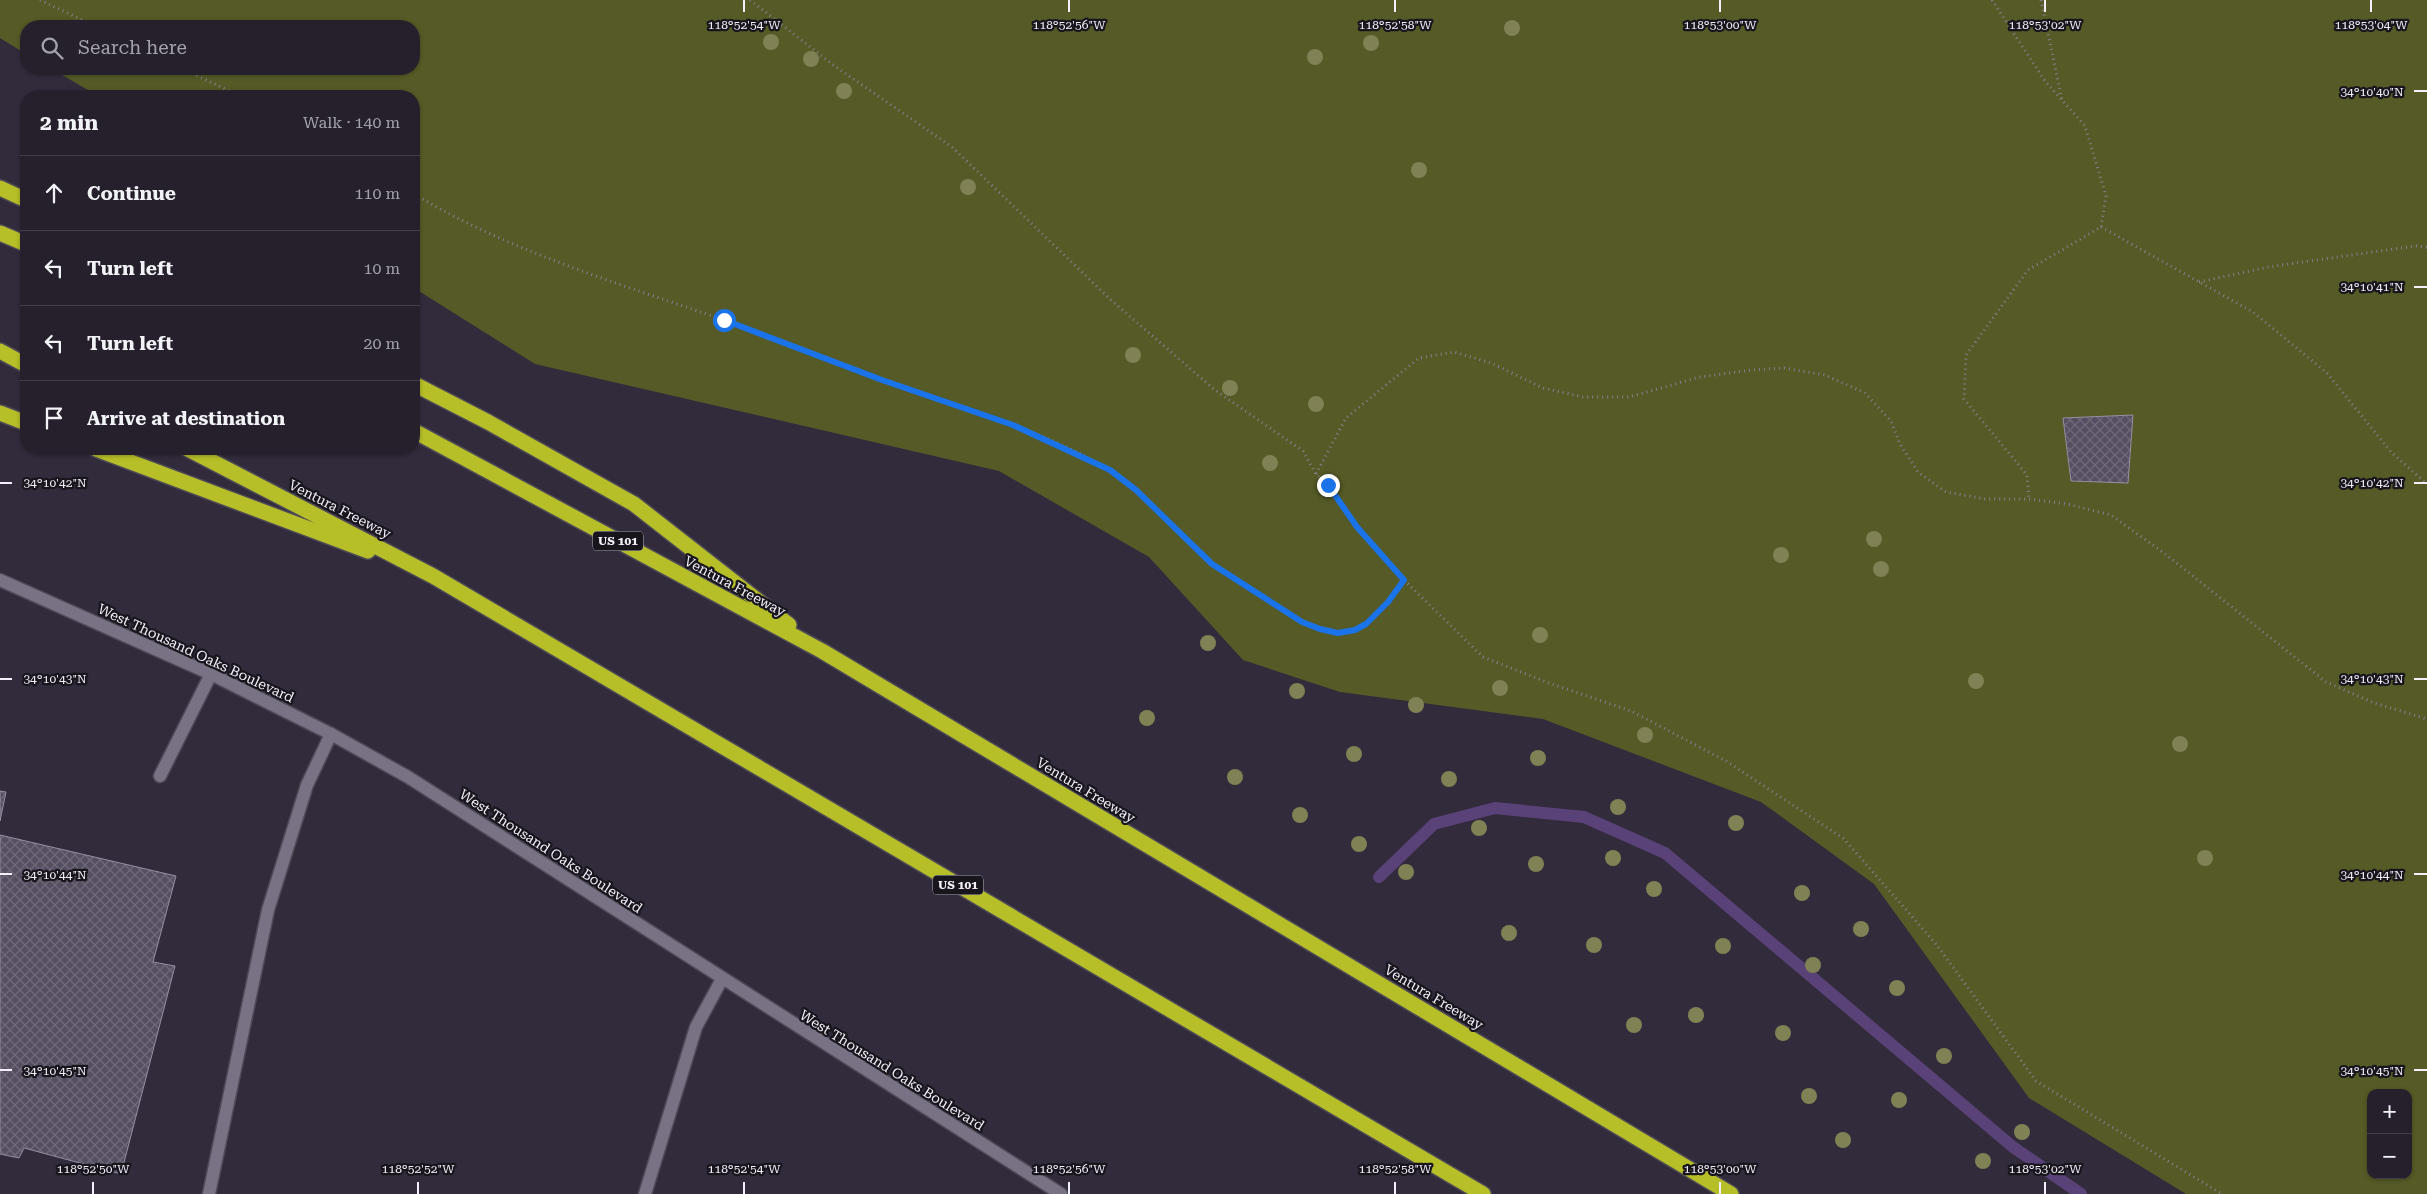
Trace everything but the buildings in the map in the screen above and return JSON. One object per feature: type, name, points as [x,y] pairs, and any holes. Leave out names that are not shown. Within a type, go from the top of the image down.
[{"type":"highway","points":[[0,188],[20,197]]},
{"type":"highway","points":[[0,233],[20,241]]},
{"type":"highway","points":[[0,351],[20,362]]},
{"type":"highway","points":[[420,387],[488,422],[634,504],[822,651]]},
{"type":"highway","points":[[0,413],[20,421]]},
{"type":"highway","name":"Ventura Freeway","points":[[420,434],[822,651],[1731,1194]]},
{"type":"highway","points":[[112,455],[433,576]]},
{"type":"highway","name":"Ventura Freeway","points":[[200,455],[433,576],[1483,1194]]},
{"type":"street","name":"West Thousand Oaks Boulevard","points":[[0,580],[211,674],[331,734],[408,777],[488,826],[722,980],[1061,1194]]},
{"type":"street","points":[[160,776],[211,674]]},
{"type":"street","points":[[209,1194],[268,910],[307,785],[331,734]]},
{"type":"street","points":[[645,1194],[696,1027],[722,980]]},
{"type":"path","points":[[40,0],[82,20]]},
{"type":"path","points":[[750,0],[836,67],[952,147],[1112,301],[1208,384],[1303,451],[1316,474],[1328,485],[1357,527],[1404,580],[1482,657],[1549,683],[1631,711],[1726,761],[1843,838],[1936,944],[2036,1081],[2222,1194]]},
{"type":"path","points":[[1992,0],[2045,81],[2085,126],[2106,196],[2101,227]]},
{"type":"path","points":[[2040,0],[2062,100]]},
{"type":"path","points":[[196,75],[227,90]]},
{"type":"path","points":[[420,198],[440,210],[498,237],[610,282],[724,320],[882,380],[1013,425],[1110,470],[1136,490],[1212,564],[1302,622],[1338,633],[1355,630],[1366,624],[1388,602],[1404,580]]},
{"type":"path","points":[[2029,500],[2027,476],[1964,399],[1966,355],[2028,270],[2101,227]]},
{"type":"path","points":[[2101,227],[2253,312],[2327,373],[2391,452],[2427,484]]},
{"type":"path","points":[[2198,282],[2286,264],[2415,246],[2427,247]]},
{"type":"path","points":[[1316,474],[1346,418],[1419,358],[1454,352],[1491,363],[1543,388],[1583,397],[1629,396],[1700,378],[1768,369],[1784,368],[1825,375],[1864,393],[1892,421],[1900,444],[1918,472],[1946,492],[1985,500],[2029,500],[2067,504],[2111,515],[2164,553],[2326,682],[2374,703],[2427,719]]},
{"type":"green space","points":[[0,0],[2427,0],[2427,1194],[2186,1194],[2029,1098],[1874,884],[1761,802],[1543,719],[1340,692],[1243,660],[1149,557],[999,471],[535,364],[420,292],[420,90],[88,90],[62,75],[420,75],[420,20],[20,20],[20,50],[0,38]]},
{"type":"waterway","points":[[1379,877],[1434,824],[1495,808],[1584,817],[1665,853],[2013,1147],[2081,1194]]},
{"type":"route","points":[[724,320],[882,380],[1013,425],[1110,470],[1136,490],[1212,564],[1302,622],[1338,633],[1355,630],[1366,624],[1388,602],[1404,580],[1357,527],[1328,485]]}]
